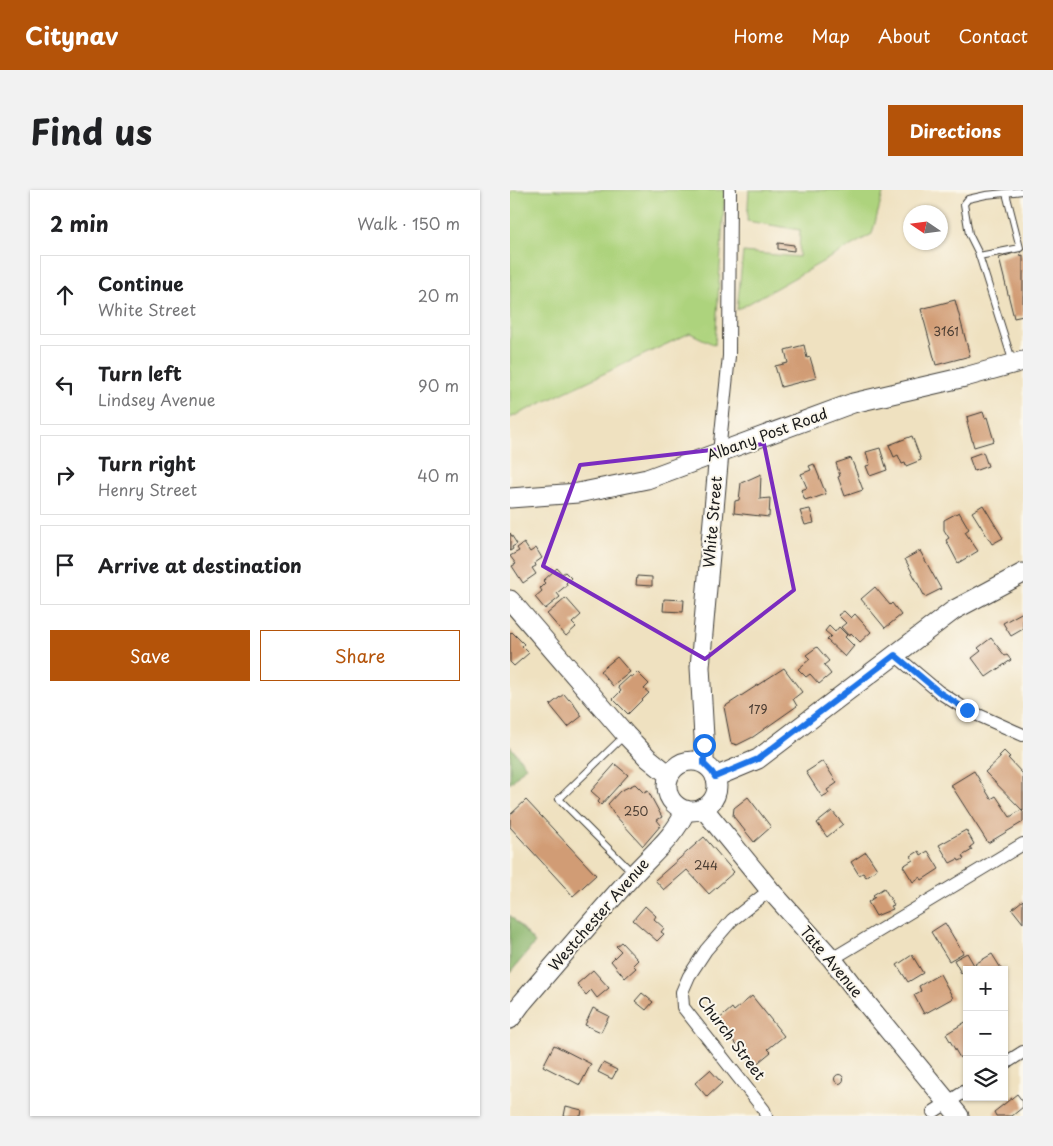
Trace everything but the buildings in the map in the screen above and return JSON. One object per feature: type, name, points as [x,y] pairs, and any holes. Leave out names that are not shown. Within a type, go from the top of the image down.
[{"type":"street","name":"White Street","points":[[709,770],[704,737],[700,667],[718,453],[729,356],[730,190]]},
{"type":"street","name":"Albany Post Road","points":[[510,498],[570,494],[647,479],[853,403],[1018,363]]},
{"type":"street","points":[[709,770],[758,759],[954,610],[1023,573]]},
{"type":"street","points":[[510,600],[626,735],[648,758],[669,775]]},
{"type":"street","points":[[895,655],[939,692],[967,710],[1023,735]]},
{"type":"street","points":[[693,761],[709,770],[716,784],[711,802],[694,809],[676,805],[669,797],[667,786],[669,775],[675,767],[684,762],[693,761]]},
{"type":"street","name":"Westchester Avenue","points":[[510,1019],[634,874],[694,809]]},
{"type":"street","name":"Tate Avenue","points":[[694,809],[832,959],[947,1110]]},
{"type":"street","points":[[832,959],[1023,844]]},
{"type":"street","name":"Church Street","points":[[766,1116],[764,1110],[683,1007],[682,992],[689,976],[706,950],[732,920],[770,890]]},
{"type":"street","points":[[1008,1061],[1023,1052]]},
{"type":"street","points":[[947,1110],[963,1094]]},
{"type":"lane","points":[[1018,363],[979,256],[969,234],[964,204],[968,199],[1023,192]]},
{"type":"lane","points":[[979,256],[1020,248],[1006,193]]},
{"type":"lane","points":[[626,735],[559,799],[634,874]]},
{"type":"highlighted area","points":[[764,444],[794,590],[705,659],[543,566],[580,465]]},
{"type":"green space","points":[[512,190],[725,190],[715,345],[690,333],[510,418],[510,194]]},
{"type":"green space","points":[[749,190],[884,190],[872,234],[737,310],[743,252],[799,257],[800,230],[747,221]]},
{"type":"green space","points":[[510,746],[526,766],[510,784]]},
{"type":"green space","points":[[510,915],[535,943],[510,973]]},
{"type":"route","points":[[704,745],[704,764],[715,777],[758,759],[895,655],[939,692],[967,710]]}]
